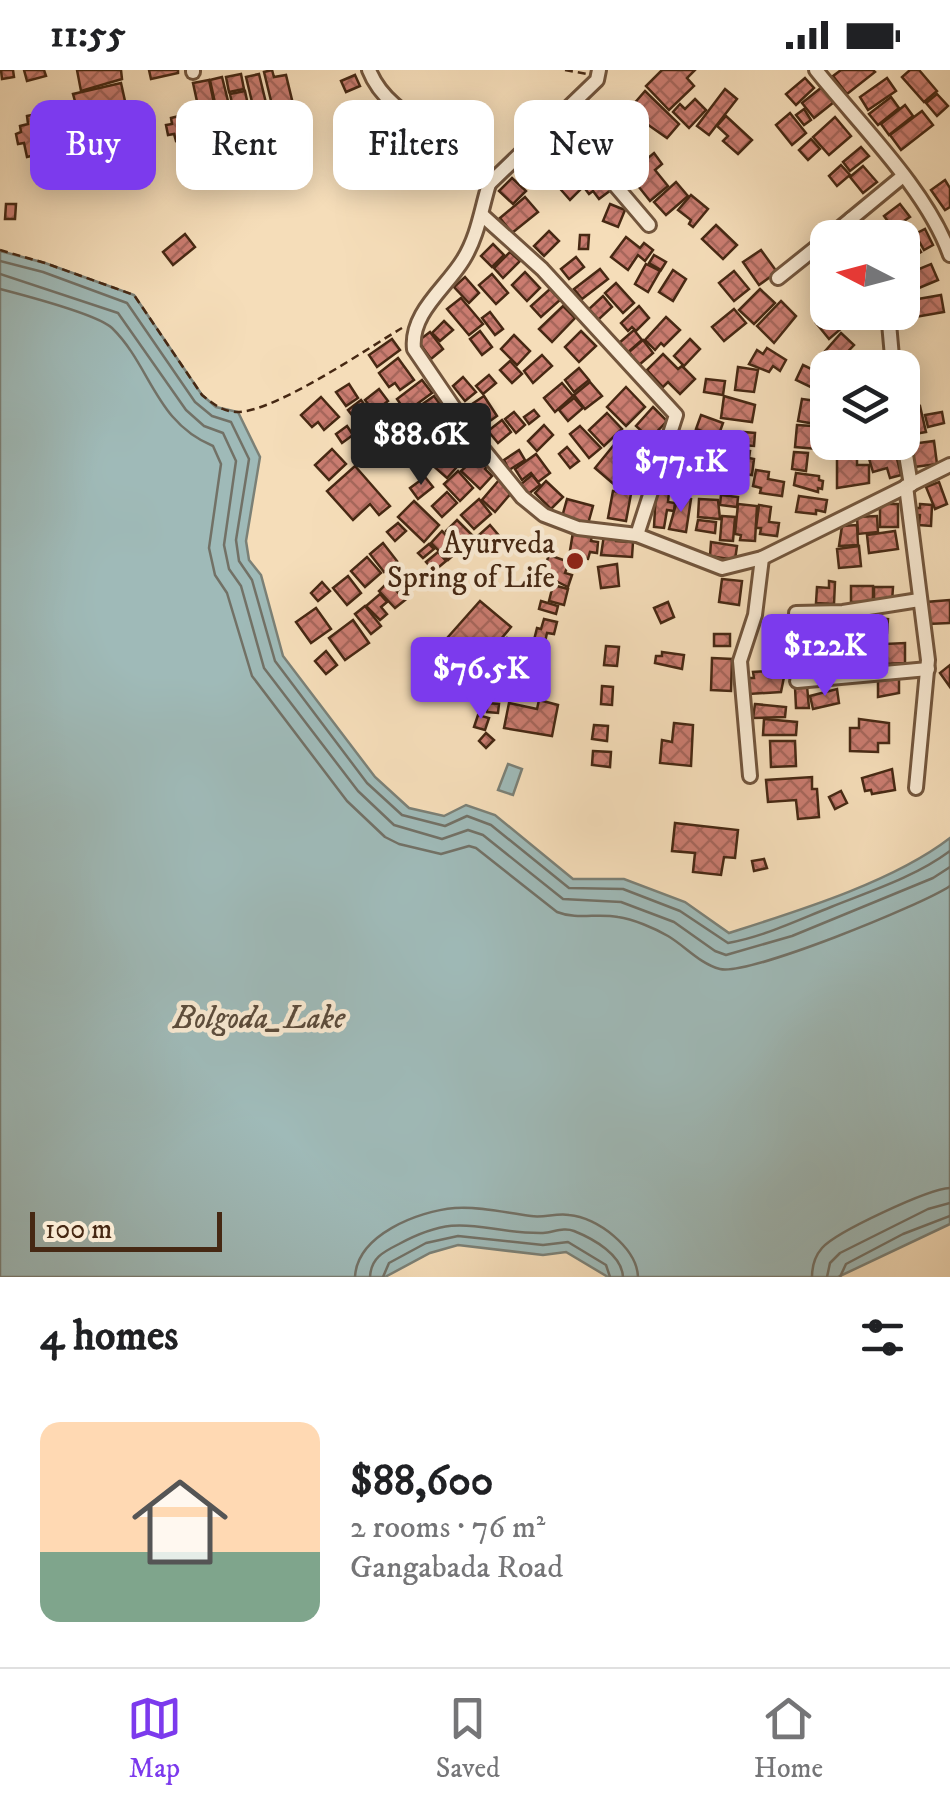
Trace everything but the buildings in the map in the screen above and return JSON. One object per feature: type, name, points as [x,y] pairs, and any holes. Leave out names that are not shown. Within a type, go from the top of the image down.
[{"type":"street","points":[[369,70],[386,100]]},
{"type":"street","points":[[816,70],[939,224],[950,255]]},
{"type":"street","points":[[574,100],[598,75]]},
{"type":"street","points":[[494,178],[514,159]]},
{"type":"street","points":[[851,219],[903,176]]},
{"type":"street","points":[[487,190],[482,216],[463,260],[418,322],[414,349],[478,443],[544,515],[563,524],[637,535],[722,568],[762,558],[950,465]]},
{"type":"street","points":[[620,190],[650,225]]},
{"type":"street","points":[[482,216],[542,269],[676,415],[637,535]]},
{"type":"street","points":[[778,278],[810,252]]},
{"type":"street","points":[[905,460],[928,670],[916,788]]},
{"type":"street","points":[[750,776],[740,661],[755,614],[762,558]]},
{"type":"street","points":[[796,613],[843,612],[919,600]]},
{"type":"street","points":[[798,681],[928,670]]},
{"type":"path","points":[[565,70],[598,75]]},
{"type":"path","points":[[0,250],[46,262],[134,295],[202,395],[216,407],[238,412],[264,405],[329,373],[418,322]]},
{"type":"water","name":"Bolgoda_Lake","points":[[0,251],[134,295],[202,395],[216,407],[238,412],[260,457],[246,541],[249,560],[261,575],[283,656],[375,777],[409,808],[444,816],[466,805],[495,815],[573,879],[624,879],[685,902],[729,933],[873,882],[950,838],[950,1224],[838,1277],[608,1277],[566,1252],[543,1255],[458,1245],[430,1253],[385,1277],[0,1277]]},
{"type":"water","points":[[508,764],[522,769],[513,795],[498,790]]},
{"type":"place","name":"Ayurveda Spring of Life","points":[[575,561]]}]
